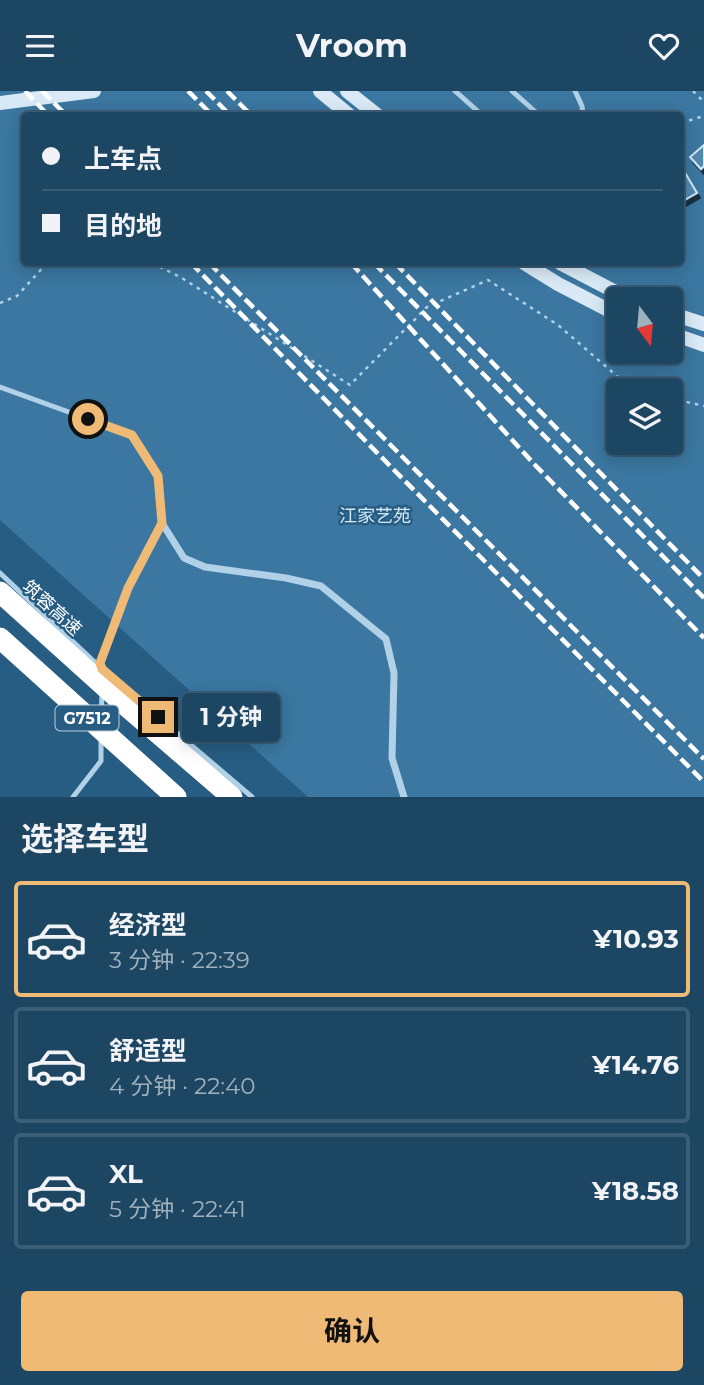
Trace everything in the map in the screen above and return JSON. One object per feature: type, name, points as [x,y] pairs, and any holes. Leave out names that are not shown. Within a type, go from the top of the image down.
[{"type":"highway","name":"筑蓉高速","points":[[0,591],[124,704],[232,797]]},
{"type":"highway","name":"G7512","points":[[0,638],[176,797]]},
{"type":"street","points":[[0,103],[94,91]]},
{"type":"street","points":[[320,91],[345,112]]},
{"type":"street","points":[[347,91],[373,112]]},
{"type":"street","points":[[529,266],[606,309]]},
{"type":"street","points":[[566,266],[606,287]]},
{"type":"street","points":[[683,317],[704,324]]},
{"type":"street","points":[[683,338],[704,345]]},
{"type":"street","points":[[162,523],[184,558],[205,567],[286,578],[321,586],[386,639],[394,673],[392,758],[404,797]]},
{"type":"lane","points":[[455,91],[479,112]]},
{"type":"lane","points":[[512,91],[536,112]]},
{"type":"lane","points":[[575,91],[583,112]]},
{"type":"lane","points":[[0,387],[132,435],[158,476],[162,523],[128,588],[100,663],[101,761],[73,797]]},
{"type":"lane","points":[[0,573],[102,669],[252,797]]},
{"type":"path","points":[[694,91],[704,102]]},
{"type":"path","points":[[684,122],[704,116]]},
{"type":"path","points":[[0,303],[17,296],[44,266]]},
{"type":"path","points":[[158,266],[350,385],[427,307],[488,280],[558,325],[619,378]]},
{"type":"path","points":[[683,401],[704,406]]},
{"type":"green space","name":"江家艺苑","points":[[0,91],[704,91],[704,797],[308,797],[0,520]]},
{"type":"building","points":[[704,145],[704,166],[701,169],[690,157]]},
{"type":"building","points":[[684,171],[697,193],[684,200]]},
{"type":"railway","points":[[25,91],[45,112]]},
{"type":"railway","points":[[42,91],[63,112]]},
{"type":"railway","points":[[188,91],[209,112]]},
{"type":"railway","points":[[206,91],[227,112]]},
{"type":"railway","points":[[227,91],[248,112]]},
{"type":"railway","points":[[194,266],[704,782]]},
{"type":"railway","points":[[212,266],[704,759]]},
{"type":"railway","points":[[354,266],[535,465],[704,638]]},
{"type":"railway","points":[[377,266],[704,598]]},
{"type":"railway","points":[[398,266],[704,579]]},
{"type":"route","points":[[88,419],[132,435],[158,476],[162,523],[128,588],[100,663],[102,669],[158,717]]}]
